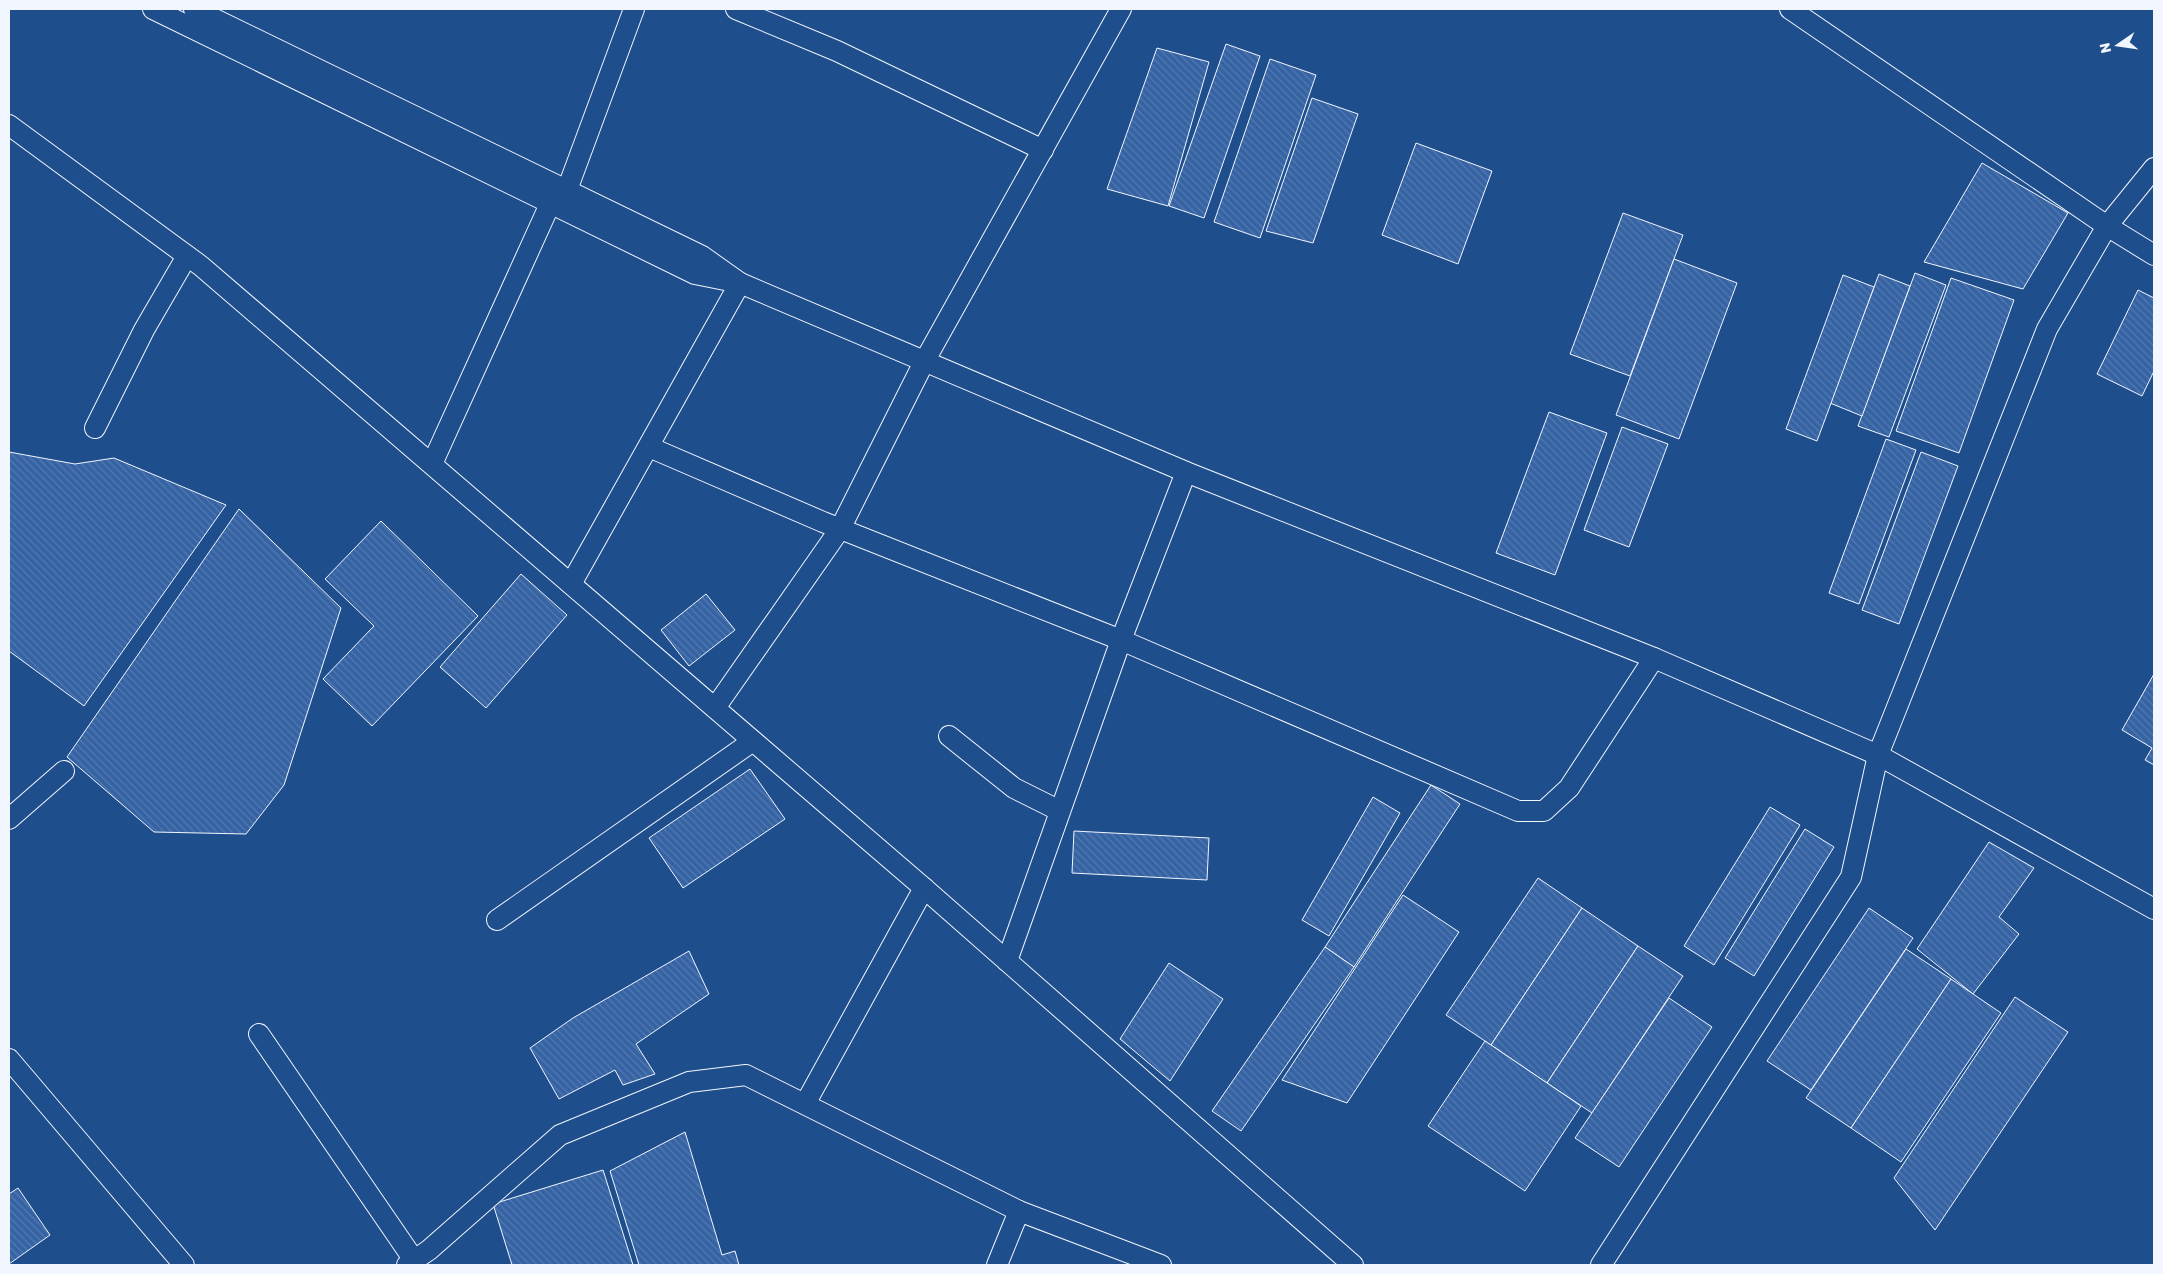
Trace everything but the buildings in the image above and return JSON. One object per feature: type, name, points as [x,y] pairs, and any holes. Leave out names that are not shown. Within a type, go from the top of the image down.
[{"type":"street","points":[[153,9],[695,274],[740,283],[1186,472],[1654,658],[1878,755],[2154,909]]},
{"type":"street","points":[[194,9],[702,256],[740,283]]},
{"type":"street","points":[[567,190],[634,9]]},
{"type":"street","points":[[736,9],[837,51],[1043,150]]},
{"type":"street","points":[[714,708],[840,529],[924,362],[1121,9]]},
{"type":"street","points":[[1790,9],[2107,226],[2154,255]]},
{"type":"street","points":[[9,125],[188,256],[924,888],[1353,1265]]},
{"type":"street","points":[[1601,1265],[1851,877],[1878,755],[2047,330],[2107,226],[2154,168]]},
{"type":"street","points":[[432,464],[550,204]]},
{"type":"street","points":[[95,428],[144,330],[188,256]]},
{"type":"street","points":[[571,584],[740,283]]},
{"type":"street","points":[[649,447],[840,529],[1121,640],[1518,811],[1544,811],[1569,788],[1654,658]]},
{"type":"street","points":[[1006,960],[1121,640],[1186,472]]},
{"type":"street","points":[[949,736],[1014,788],[1060,811]]},
{"type":"street","points":[[497,920],[753,741]]},
{"type":"street","points":[[9,819],[64,771]]},
{"type":"street","points":[[805,1104],[924,888]]},
{"type":"street","points":[[259,1034],[410,1263],[429,1250],[560,1135],[690,1082],[746,1075],[1019,1211],[1160,1265]]},
{"type":"street","points":[[9,1060],[184,1265]]},
{"type":"street","points":[[997,1265],[1019,1211]]}]
